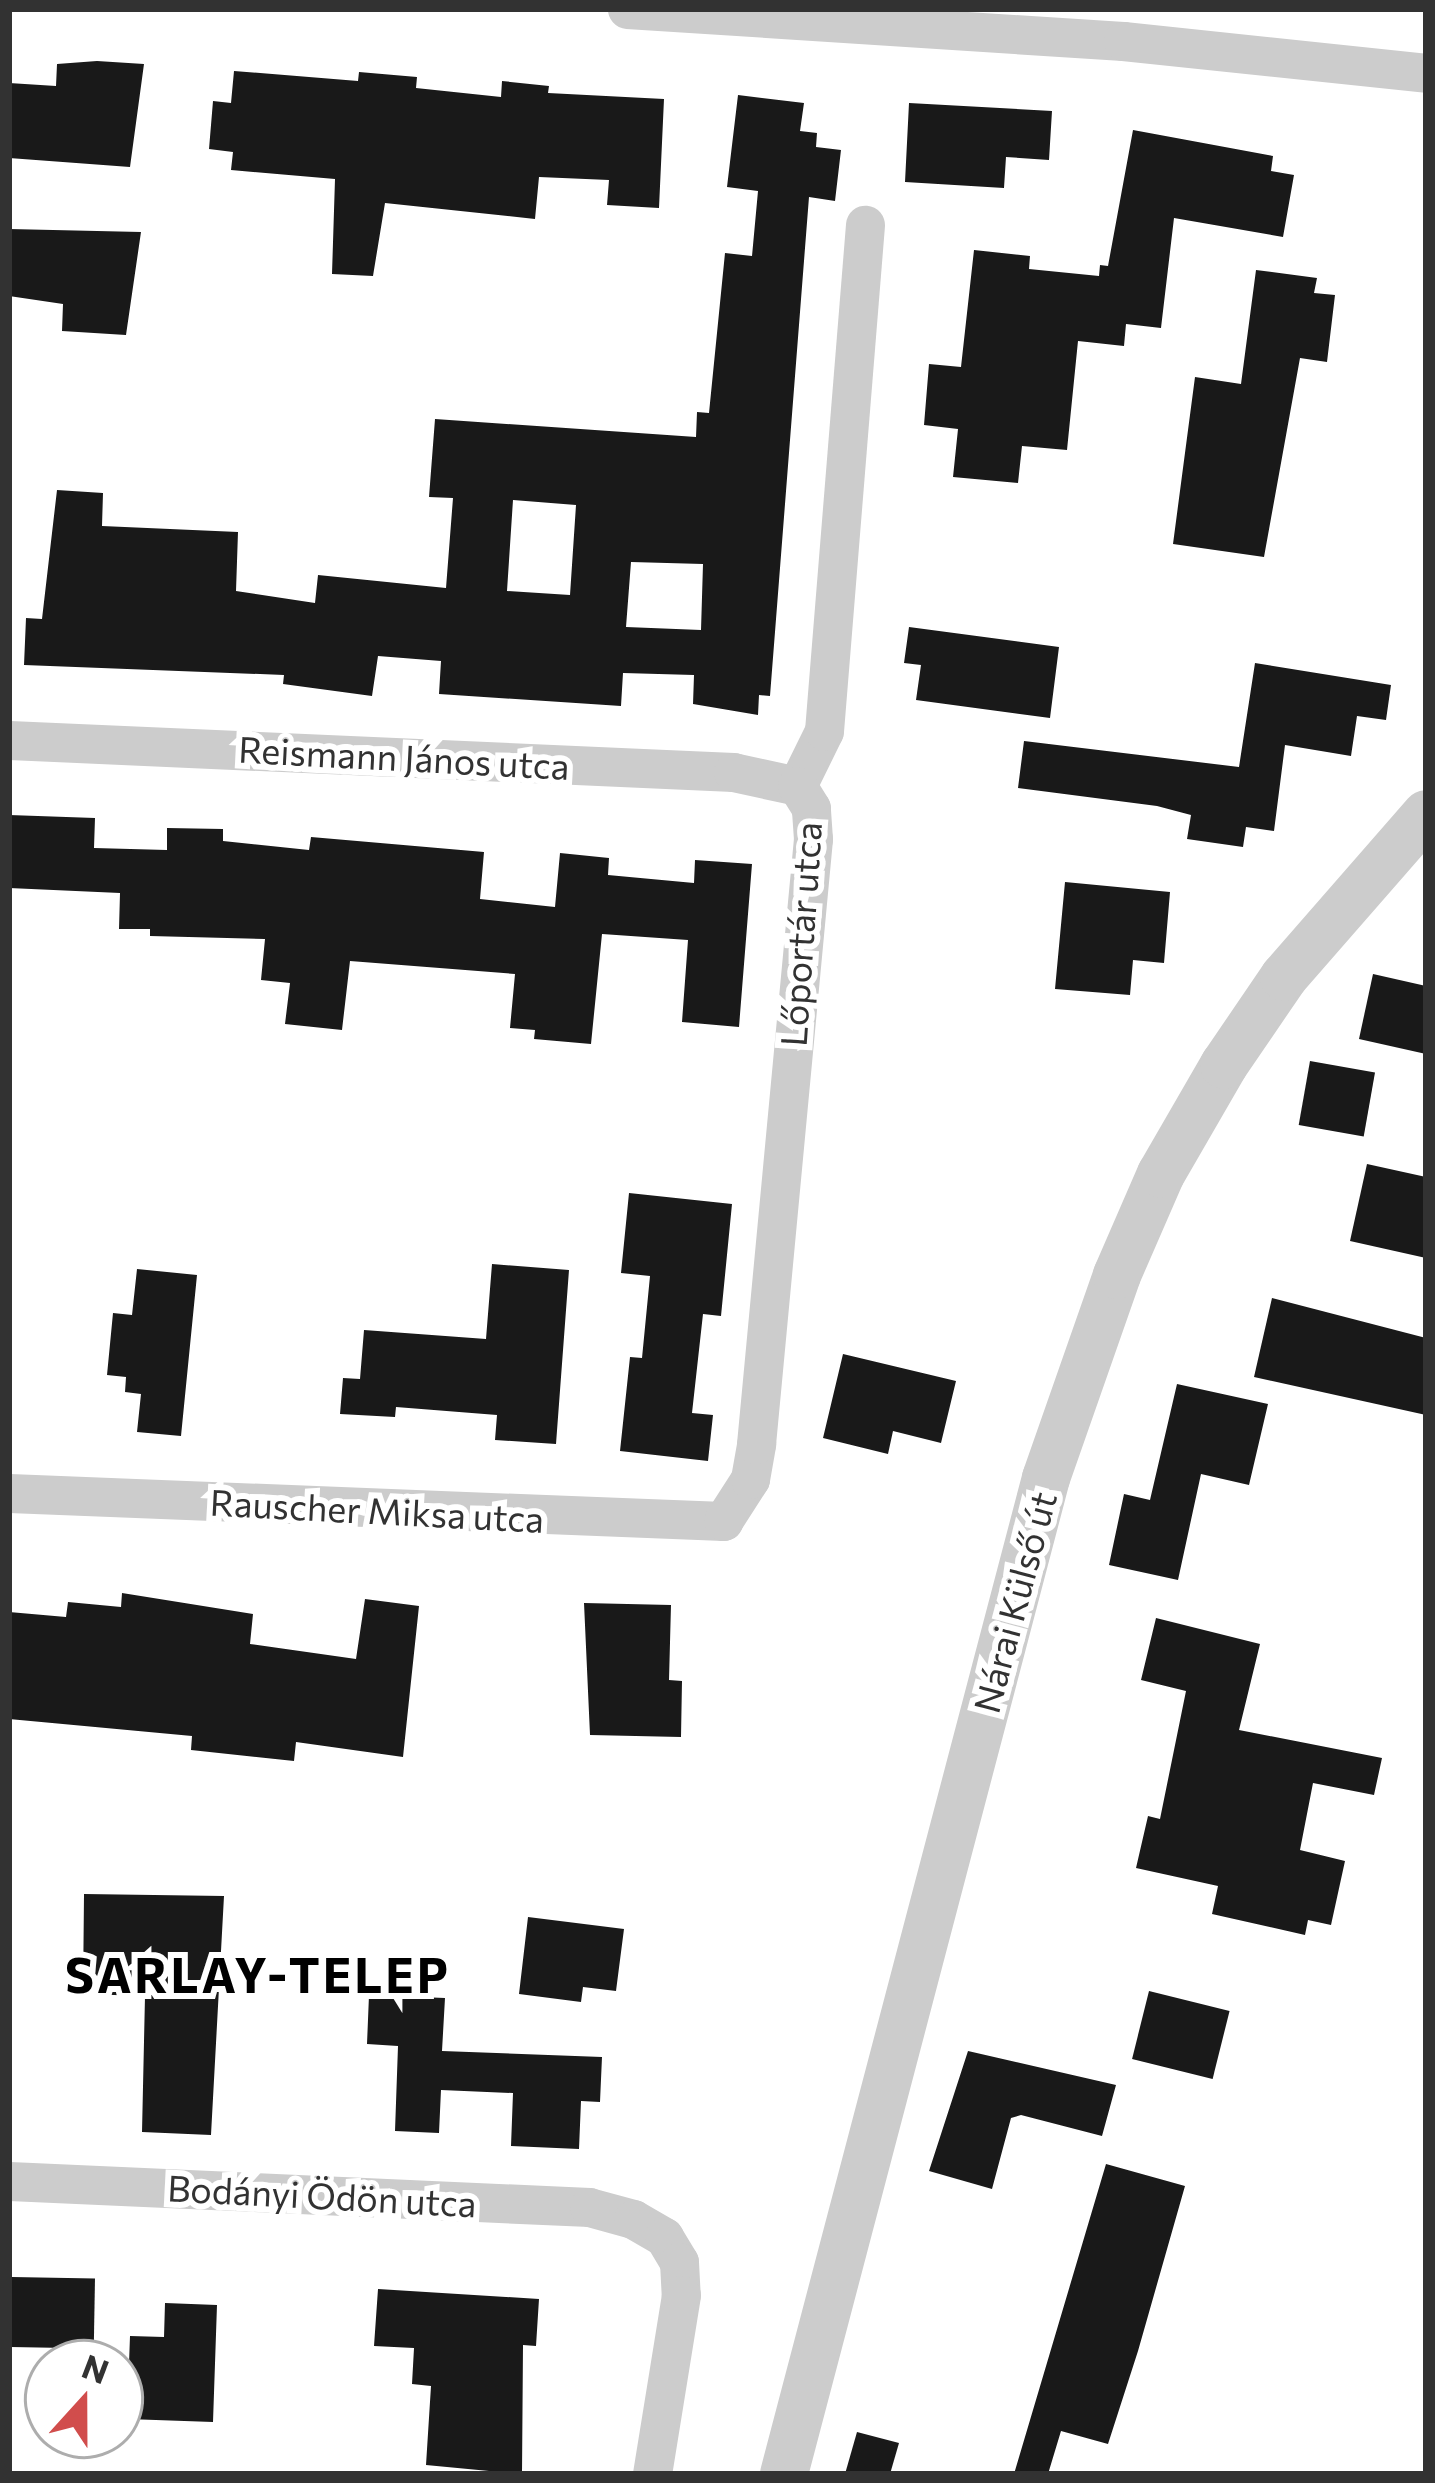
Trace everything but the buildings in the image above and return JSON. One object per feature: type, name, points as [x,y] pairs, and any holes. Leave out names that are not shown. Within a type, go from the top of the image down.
[{"type":"street","points":[[627,9],[1125,25],[1426,73]]},
{"type":"street","name":"Lőportár utca","points":[[737,1504],[755,1444],[813,839],[811,808],[797,786],[824,731],[865,225]]},
{"type":"street","name":"Reismann János utca","points":[[9,740],[733,772],[797,786]]},
{"type":"street","name":"Nárai Külső út","points":[[784,2474],[1046,1478],[1117,1275],[1161,1174],[1224,1065],[1284,977],[1426,814]]},
{"type":"street","name":"Rauscher Miksa utca","points":[[9,1493],[691,1525],[723,1521],[737,1504]]},
{"type":"street","name":"Bodányi Ödön utca","points":[[9,2181],[590,2207],[633,2219],[664,2237],[679,2262],[681,2295],[652,2474]]},
{"type":"district","name":"SARLAY-TELEP","points":[[258,1974]]}]
